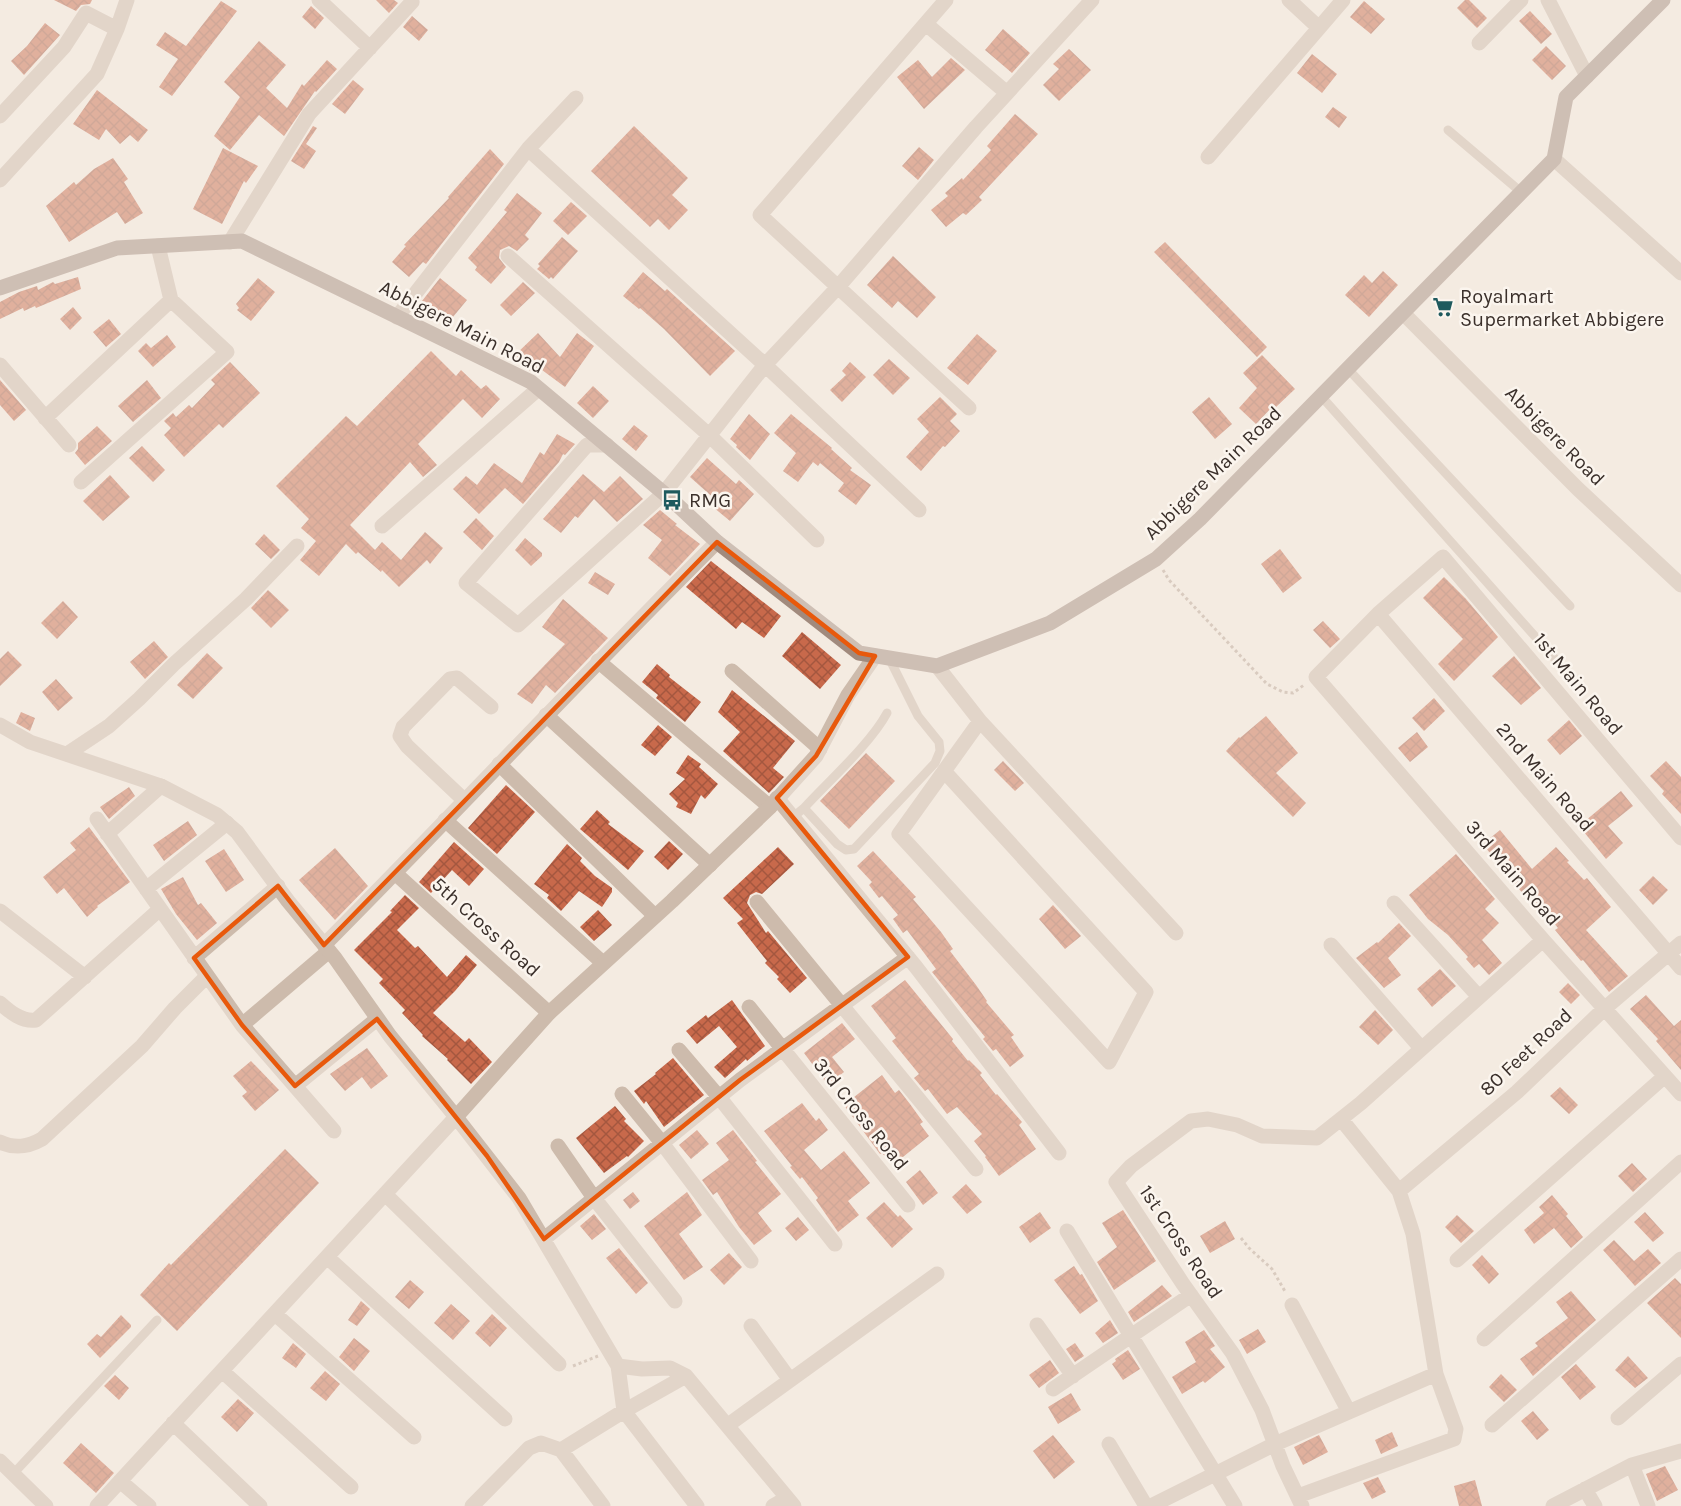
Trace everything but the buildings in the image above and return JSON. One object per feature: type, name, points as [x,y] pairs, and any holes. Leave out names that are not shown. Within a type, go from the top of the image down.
[{"type":"main road","points":[[1554,159],[1566,96],[1663,0]]},
{"type":"main road","name":"Abbigere Main Road","points":[[0,288],[117,248],[242,242],[531,382],[664,493],[717,542],[859,653],[937,666],[1050,623],[1156,559],[1200,519],[1554,159]]},
{"type":"street","points":[[0,180],[97,74],[127,0]]},
{"type":"street","points":[[319,0],[370,48]]},
{"type":"street","points":[[230,242],[309,114],[412,2],[411,0]]},
{"type":"street","points":[[946,0],[760,215],[969,408]]},
{"type":"street","points":[[607,445],[587,445],[466,583],[518,625],[664,493],[765,365],[838,287],[1007,93],[1092,0]]},
{"type":"street","points":[[1288,0],[1318,27]]},
{"type":"street","points":[[1208,157],[1343,0]]},
{"type":"street","points":[[1479,43],[1521,0]]},
{"type":"street","points":[[1548,0],[1587,76]]},
{"type":"street","points":[[0,116],[64,47],[86,13],[117,29]]},
{"type":"street","points":[[926,24],[1007,93]]},
{"type":"street","points":[[397,317],[528,150],[576,98]]},
{"type":"street","points":[[528,150],[765,365],[920,510]]},
{"type":"street","points":[[1554,159],[1681,273]]},
{"type":"street","points":[[81,482],[227,352],[171,300],[158,246]]},
{"type":"street","points":[[508,256],[709,435],[817,540]]},
{"type":"street","points":[[45,418],[171,300]]},
{"type":"street","name":"Abbigere Road","points":[[1403,313],[1578,489],[1681,585]]},
{"type":"street","points":[[0,365],[69,445]]},
{"type":"street","points":[[382,526],[538,389]]},
{"type":"street","points":[[242,1025],[326,948],[498,764],[717,542]]},
{"type":"street","points":[[67,754],[109,726],[139,699],[246,599],[297,546]]},
{"type":"street","name":"1st Main Road","points":[[1377,614],[1443,557],[1681,838]]},
{"type":"street","points":[[1316,677],[1377,614]]},
{"type":"street","name":"2nd Main Road","points":[[1377,614],[1681,968]]},
{"type":"street","points":[[97,1506],[456,1117],[549,1012],[710,865],[774,802],[816,756],[848,695],[882,657]]},
{"type":"street","points":[[598,661],[774,802],[798,812],[1059,1153]]},
{"type":"street","points":[[937,666],[980,721],[1176,933]]},
{"type":"street","points":[[732,671],[820,749]]},
{"type":"street","name":"3rd Main Road","points":[[1316,677],[1543,940],[1681,1094]]},
{"type":"street","points":[[464,800],[407,746],[400,736],[403,727],[450,679],[458,678],[491,707]]},
{"type":"street","points":[[546,715],[710,865]]},
{"type":"street","points":[[944,771],[1146,993],[1109,1062],[899,834],[944,771],[980,721]]},
{"type":"street","points":[[0,725],[30,742],[161,786],[217,815],[237,832],[326,948],[376,1019],[519,1198],[618,1366],[624,1411],[697,1506]]},
{"type":"street","points":[[498,764],[655,916]]},
{"type":"street","points":[[107,834],[161,786]]},
{"type":"street","points":[[97,819],[242,1025],[334,1131]]},
{"type":"street","points":[[445,820],[603,963]]},
{"type":"street","points":[[146,889],[227,823]]},
{"type":"street","name":"5th Cross Road","points":[[395,873],[549,1012]]},
{"type":"street","points":[[194,958],[278,886]]},
{"type":"street","points":[[757,902],[976,1169]]},
{"type":"street","points":[[1394,903],[1479,996]]},
{"type":"street","points":[[0,1003],[23,1019],[36,1020],[160,909]]},
{"type":"street","points":[[0,911],[85,977]]},
{"type":"street","name":"1st Cross Road","points":[[1300,1501],[1262,1410],[1233,1354],[1116,1182],[1131,1166],[1191,1120],[1208,1119],[1237,1125],[1262,1136],[1317,1138],[1361,1103],[1543,940]]},
{"type":"street","name":"80 Feet Road","points":[[1399,1191],[1517,1092],[1604,1009],[1681,943]]},
{"type":"street","points":[[1330,945],[1421,1048]]},
{"type":"street","points":[[544,1239],[719,1097],[908,957]]},
{"type":"street","points":[[0,1142],[15,1147],[29,1146],[42,1139],[142,1046],[207,976]]},
{"type":"street","name":"3rd Cross Road","points":[[749,1007],[908,1205]]},
{"type":"street","points":[[295,1086],[376,1019]]},
{"type":"street","points":[[679,1050],[835,1244]]},
{"type":"street","points":[[1457,1260],[1665,1076]]},
{"type":"street","points":[[622,1094],[751,1261]]},
{"type":"street","points":[[1300,1501],[1454,1439],[1456,1430],[1436,1374],[1413,1234],[1399,1191],[1345,1124]]},
{"type":"street","points":[[558,1146],[594,1198],[675,1301]]},
{"type":"street","points":[[1484,1338],[1681,1162]]},
{"type":"street","points":[[385,1194],[559,1364]]},
{"type":"street","points":[[1067,1231],[1235,1506]]},
{"type":"street","points":[[327,1257],[505,1419]]},
{"type":"street","points":[[1492,1425],[1681,1258]]},
{"type":"street","points":[[728,1425],[937,1274]]},
{"type":"street","points":[[1053,1389],[1191,1295]]},
{"type":"street","points":[[1292,1305],[1349,1412]]},
{"type":"street","points":[[274,1314],[414,1437]]},
{"type":"street","points":[[1037,1325],[1073,1376]]},
{"type":"street","points":[[751,1326],[790,1380]]},
{"type":"street","points":[[1618,1418],[1681,1364]]},
{"type":"street","points":[[618,1366],[642,1369],[669,1368],[686,1376],[790,1502],[773,1506]]},
{"type":"street","points":[[222,1371],[351,1487]]},
{"type":"street","points":[[1151,1506],[1275,1444],[1436,1374]]},
{"type":"street","points":[[561,1450],[686,1376]]},
{"type":"street","points":[[174,1423],[260,1506]]},
{"type":"street","points":[[480,1503],[529,1448],[541,1443],[561,1450],[603,1506]]},
{"type":"street","points":[[1109,1444],[1146,1506]]},
{"type":"street","points":[[1553,1506],[1632,1465],[1681,1451]]},
{"type":"street","points":[[0,1461],[46,1506]]},
{"type":"street","points":[[1632,1465],[1648,1506]]},
{"type":"street","points":[[120,1481],[149,1506]]},
{"type":"street","points":[[1585,1489],[1595,1506]]},
{"type":"lane","points":[[1448,130],[1521,192]]},
{"type":"lane","points":[[1348,369],[1570,606]]},
{"type":"lane","points":[[1322,396],[1557,661]]},
{"type":"lane","points":[[882,657],[918,716],[939,742],[940,751],[935,763],[854,849],[846,850],[798,812],[855,754],[883,720],[886,713]]},
{"type":"lane","points":[[13,1474],[157,1320]]},
{"type":"path","points":[[1156,559],[1170,580],[1267,684],[1283,692],[1293,693],[1316,677]]},
{"type":"path","points":[[1241,1238],[1272,1269],[1292,1305]]},
{"type":"path","points":[[559,1364],[572,1366],[608,1351]]},
{"type":"highlighted area","points":[[717,542],[859,653],[875,656],[816,756],[777,798],[908,957],[740,1080],[544,1239],[487,1156],[377,1019],[295,1086],[242,1025],[194,958],[278,886],[324,945]]},
{"type":"place","name":"Royalmart Supermarket Abbigere","points":[[1443,307]]},
{"type":"place","name":"RMG","points":[[672,500]]}]
